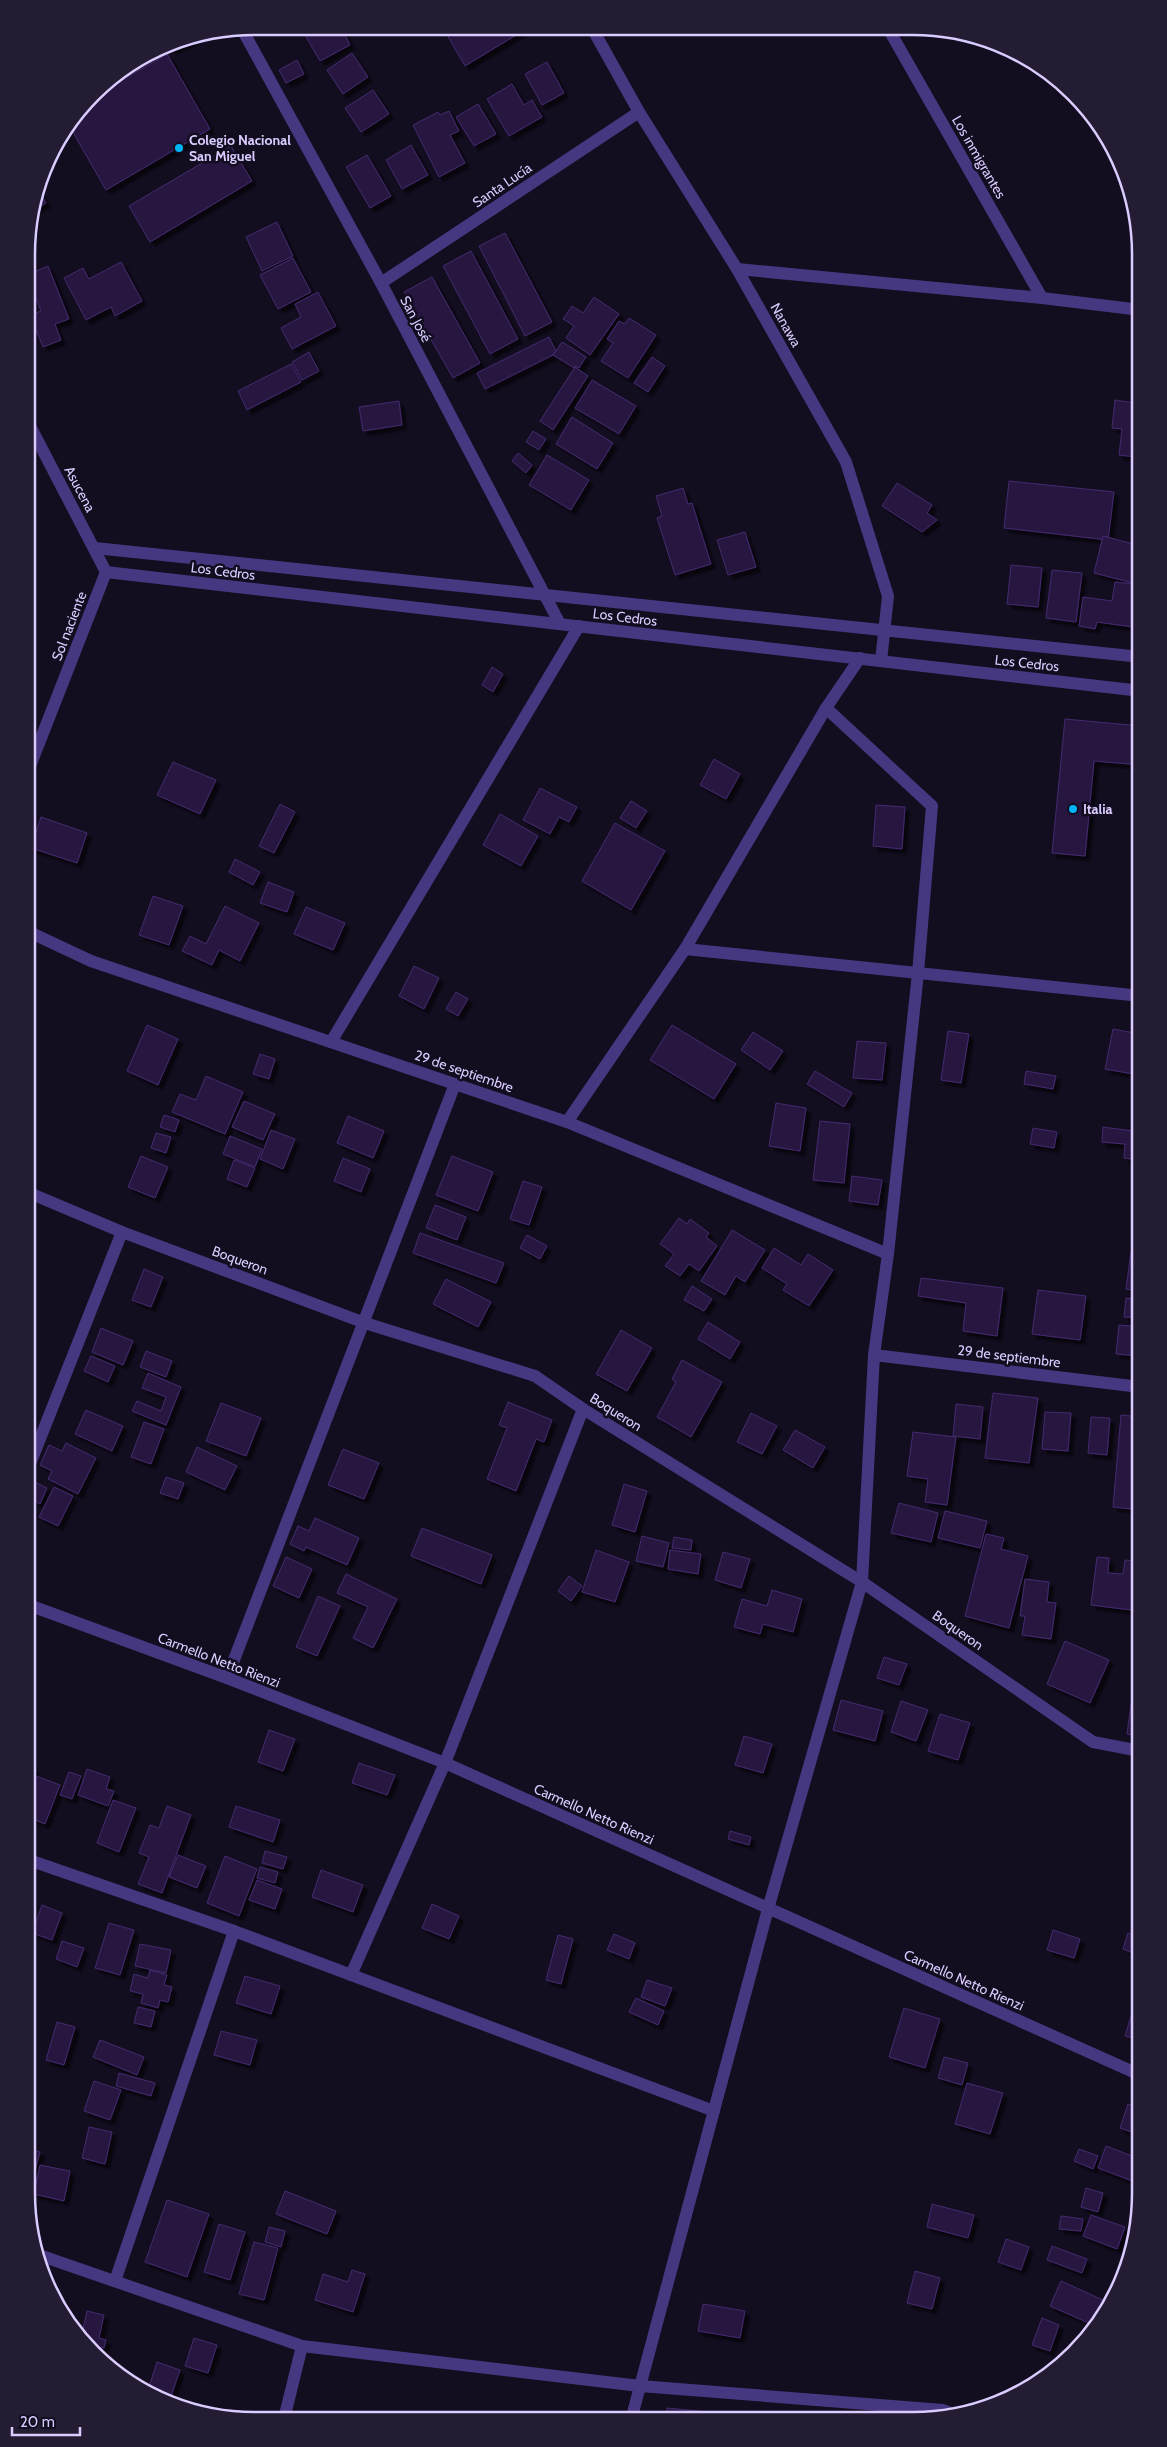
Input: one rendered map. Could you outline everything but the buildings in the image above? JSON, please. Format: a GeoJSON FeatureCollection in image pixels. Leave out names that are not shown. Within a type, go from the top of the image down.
{"type":"FeatureCollection","features":[{"type":"Feature","properties":{"kind":"street","name":"San José"},"geometry":{"type":"LineString","coordinates":[[245,35],[381,283],[560,624]]}},
{"type":"Feature","properties":{"kind":"street","name":"Nanawa"},"geometry":{"type":"LineString","coordinates":[[596,35],[639,112],[737,268],[846,462],[888,596],[882,661]]}},
{"type":"Feature","properties":{"kind":"street","name":"Los inmigrantes"},"geometry":{"type":"LineString","coordinates":[[892,35],[1042,298]]}},
{"type":"Feature","properties":{"kind":"street","name":"Santa Lucía"},"geometry":{"type":"LineString","coordinates":[[381,283],[639,112]]}},
{"type":"Feature","properties":{"kind":"street"},"geometry":{"type":"LineString","coordinates":[[737,268],[1042,298],[1132,309]]}},
{"type":"Feature","properties":{"kind":"street","name":"Asucena"},"geometry":{"type":"LineString","coordinates":[[35,435],[106,572]]}},
{"type":"Feature","properties":{"kind":"street"},"geometry":{"type":"LineString","coordinates":[[95,548],[1132,656]]}},
{"type":"Feature","properties":{"kind":"street","name":"Los Cedros"},"geometry":{"type":"LineString","coordinates":[[106,572],[1132,689]]}},
{"type":"Feature","properties":{"kind":"street","name":"Sol naciente"},"geometry":{"type":"LineString","coordinates":[[35,754],[106,572]]}},
{"type":"Feature","properties":{"kind":"street"},"geometry":{"type":"LineString","coordinates":[[332,1042],[579,626]]}},
{"type":"Feature","properties":{"kind":"street"},"geometry":{"type":"LineString","coordinates":[[566,1122],[685,949],[826,708],[860,658]]}},
{"type":"Feature","properties":{"kind":"street"},"geometry":{"type":"LineString","coordinates":[[633,2412],[768,1909],[862,1582],[874,1355],[888,1254],[918,973],[932,806],[826,708]]}},
{"type":"Feature","properties":{"kind":"street","name":"29 de septiembre"},"geometry":{"type":"LineString","coordinates":[[35,935],[91,961],[566,1122],[888,1254]]}},
{"type":"Feature","properties":{"kind":"street"},"geometry":{"type":"LineString","coordinates":[[685,949],[1132,995]]}},
{"type":"Feature","properties":{"kind":"street"},"geometry":{"type":"LineString","coordinates":[[227,1678],[365,1323],[455,1084]]}},
{"type":"Feature","properties":{"kind":"street","name":"Boqueron"},"geometry":{"type":"LineString","coordinates":[[35,1196],[122,1232],[365,1323],[535,1376],[583,1409],[862,1582],[1092,1742],[1132,1750]]}},
{"type":"Feature","properties":{"kind":"street"},"geometry":{"type":"LineString","coordinates":[[35,1451],[122,1232]]}},
{"type":"Feature","properties":{"kind":"street","name":"29 de septiembre"},"geometry":{"type":"LineString","coordinates":[[874,1355],[1132,1386]]}},
{"type":"Feature","properties":{"kind":"street"},"geometry":{"type":"LineString","coordinates":[[351,1975],[445,1763],[583,1409]]}},
{"type":"Feature","properties":{"kind":"street","name":"Carmello Netto Rienzi"},"geometry":{"type":"LineString","coordinates":[[35,1607],[227,1678],[445,1763],[1132,2071]]}},
{"type":"Feature","properties":{"kind":"street"},"geometry":{"type":"LineString","coordinates":[[35,1861],[234,1931],[714,2111]]}},
{"type":"Feature","properties":{"kind":"street"},"geometry":{"type":"LineString","coordinates":[[115,2281],[234,1931]]}},
{"type":"Feature","properties":{"kind":"street"},"geometry":{"type":"LineString","coordinates":[[45,2257],[302,2346],[640,2386],[942,2410]]}},
{"type":"Feature","properties":{"kind":"street"},"geometry":{"type":"LineString","coordinates":[[286,2412],[302,2346]]}},
{"type":"Feature","properties":{"kind":"place","name":"Colegio Nacional San Miguel"},"geometry":{"type":"Point","coordinates":[179,148]}},
{"type":"Feature","properties":{"kind":"place","name":"Italia"},"geometry":{"type":"Point","coordinates":[1073,809]}}]}
